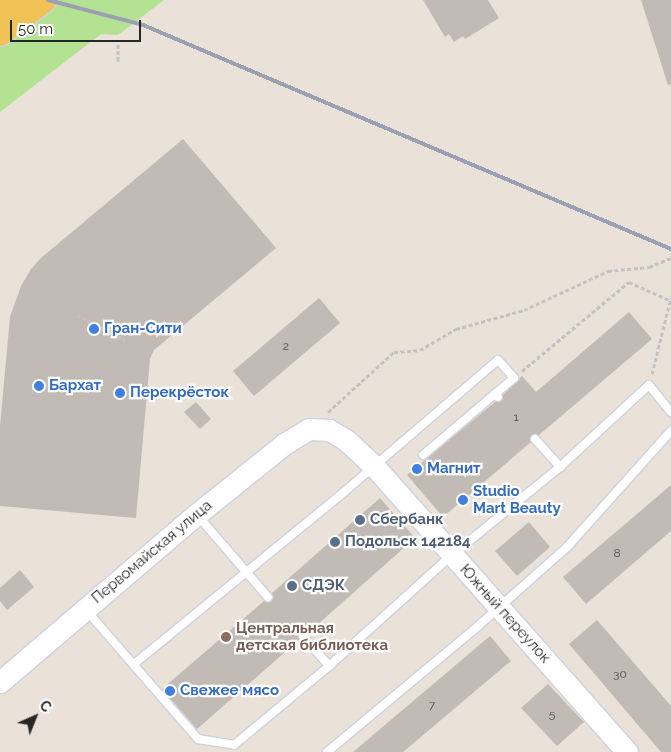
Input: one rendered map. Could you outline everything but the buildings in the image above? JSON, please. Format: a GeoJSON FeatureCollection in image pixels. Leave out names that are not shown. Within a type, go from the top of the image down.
{"type":"FeatureCollection","features":[{"type":"Feature","properties":{"kind":"main road"},"geometry":{"type":"LineString","coordinates":[[0,9],[12,0]]}},
{"type":"Feature","properties":{"kind":"main road"},"geometry":{"type":"LineString","coordinates":[[0,34],[44,0]]}},
{"type":"Feature","properties":{"kind":"street","name":"Южный переулок"},"geometry":{"type":"LineString","coordinates":[[309,429],[329,430],[346,440],[374,466],[627,752]]}},
{"type":"Feature","properties":{"kind":"street","name":"Первомайская улица"},"geometry":{"type":"LineString","coordinates":[[0,682],[197,514],[284,444],[309,429]]}},
{"type":"Feature","properties":{"kind":"lane"},"geometry":{"type":"LineString","coordinates":[[134,664],[246,573],[498,360],[514,378],[497,396],[423,455]]}},
{"type":"Feature","properties":{"kind":"lane"},"geometry":{"type":"LineString","coordinates":[[85,608],[198,739],[234,745],[329,666],[452,555],[560,466],[649,385],[671,412]]}},
{"type":"Feature","properties":{"kind":"lane"},"geometry":{"type":"LineString","coordinates":[[327,752],[499,607],[568,546],[671,431]]}},
{"type":"Feature","properties":{"kind":"lane"},"geometry":{"type":"LineString","coordinates":[[535,439],[560,466]]}},
{"type":"Feature","properties":{"kind":"lane"},"geometry":{"type":"LineString","coordinates":[[197,514],[268,597]]}},
{"type":"Feature","properties":{"kind":"lane"},"geometry":{"type":"LineString","coordinates":[[303,636],[329,666]]}},
{"type":"Feature","properties":{"kind":"path"},"geometry":{"type":"LineString","coordinates":[[118,44],[118,63]]}},
{"type":"Feature","properties":{"kind":"path"},"geometry":{"type":"LineString","coordinates":[[309,429],[394,352],[420,350],[456,329],[524,310],[608,271],[649,267],[671,258]]}},
{"type":"Feature","properties":{"kind":"path"},"geometry":{"type":"LineString","coordinates":[[514,378],[629,282],[671,299],[649,385]]}},
{"type":"Feature","properties":{"kind":"path"},"geometry":{"type":"LineString","coordinates":[[77,315],[125,340]]}},
{"type":"Feature","properties":{"kind":"green space"},"geometry":{"type":"Polygon","coordinates":[[[56,0],[164,0],[118,35],[101,34],[0,112],[0,44],[56,0]]]}},
{"type":"Feature","properties":{"kind":"railway"},"geometry":{"type":"LineString","coordinates":[[48,0],[143,25],[671,249]]}},
{"type":"Feature","properties":{"kind":"place","name":"Гран-Сити"},"geometry":{"type":"Point","coordinates":[94,329]}},
{"type":"Feature","properties":{"kind":"place","name":"Бархат"},"geometry":{"type":"Point","coordinates":[39,386]}},
{"type":"Feature","properties":{"kind":"place","name":"Перекрёсток"},"geometry":{"type":"Point","coordinates":[120,393]}},
{"type":"Feature","properties":{"kind":"place","name":"Магнит"},"geometry":{"type":"Point","coordinates":[417,469]}},
{"type":"Feature","properties":{"kind":"place","name":"Studio Mart Beauty"},"geometry":{"type":"Point","coordinates":[463,500]}},
{"type":"Feature","properties":{"kind":"place","name":"Сбербанк"},"geometry":{"type":"Point","coordinates":[360,520]}},
{"type":"Feature","properties":{"kind":"place","name":"Подольск 142184"},"geometry":{"type":"Point","coordinates":[335,542]}},
{"type":"Feature","properties":{"kind":"place","name":"СДЭК"},"geometry":{"type":"Point","coordinates":[292,586]}},
{"type":"Feature","properties":{"kind":"place","name":"Центральная детская библиотека"},"geometry":{"type":"Point","coordinates":[226,637]}},
{"type":"Feature","properties":{"kind":"place","name":"Свежее мясо"},"geometry":{"type":"Point","coordinates":[170,691]}}]}
